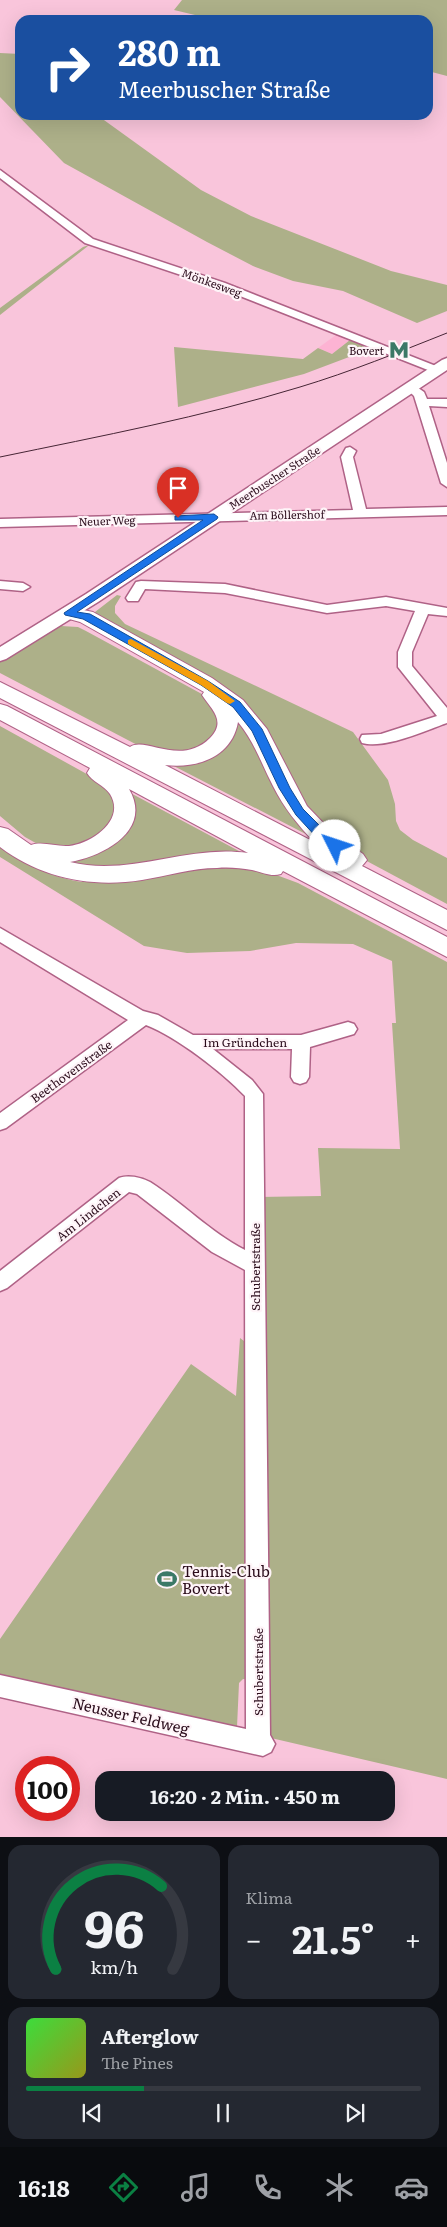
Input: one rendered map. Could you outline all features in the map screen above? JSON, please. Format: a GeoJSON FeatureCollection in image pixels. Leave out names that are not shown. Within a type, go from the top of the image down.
{"type":"FeatureCollection","features":[{"type":"Feature","properties":{"kind":"highway"},"geometry":{"type":"LineString","coordinates":[[69,613],[77,623],[205,688],[223,705],[229,723],[226,733],[218,744],[195,757],[180,759],[162,759],[140,751],[88,726],[70,725]]}},
{"type":"Feature","properties":{"kind":"highway"},"geometry":{"type":"LineString","coordinates":[[69,613],[86,616],[205,683],[236,705],[256,729],[299,812],[323,837],[358,863],[411,892],[445,920]]}},
{"type":"Feature","properties":{"kind":"highway"},"geometry":{"type":"LineString","coordinates":[[3,698],[70,725],[445,920]]}},
{"type":"Feature","properties":{"kind":"highway"},"geometry":{"type":"LineString","coordinates":[[3,698],[46,735],[447,948]]}},
{"type":"Feature","properties":{"kind":"highway"},"geometry":{"type":"LineString","coordinates":[[0,822],[19,840],[36,851],[69,854],[86,851],[103,843],[115,832],[122,821],[125,808],[122,794],[114,784],[54,750],[46,735]]}},
{"type":"Feature","properties":{"kind":"highway"},"geometry":{"type":"LineString","coordinates":[[0,835],[14,846],[43,863],[76,873],[122,874],[216,858],[244,859],[278,870],[360,912],[389,918]]}},
{"type":"Feature","properties":{"kind":"main road","name":"Meerbuscher Straße"},"geometry":{"type":"LineString","coordinates":[[0,654],[69,613],[442,366]]}},
{"type":"Feature","properties":{"kind":"street","name":"Mönkesweg"},"geometry":{"type":"LineString","coordinates":[[0,173],[89,241],[220,285],[442,366]]}},
{"type":"Feature","properties":{"kind":"street"},"geometry":{"type":"LineString","coordinates":[[411,387],[418,392],[422,402],[447,483]]}},
{"type":"Feature","properties":{"kind":"street"},"geometry":{"type":"LineString","coordinates":[[422,402],[447,403]]}},
{"type":"Feature","properties":{"kind":"street"},"geometry":{"type":"LineString","coordinates":[[350,451],[347,457],[360,513]]}},
{"type":"Feature","properties":{"kind":"street","name":"Am Böllershof"},"geometry":{"type":"LineString","coordinates":[[214,517],[447,510]]}},
{"type":"Feature","properties":{"kind":"street","name":"Neuer Weg"},"geometry":{"type":"LineString","coordinates":[[0,523],[214,517]]}},
{"type":"Feature","properties":{"kind":"street"},"geometry":{"type":"LineString","coordinates":[[0,585],[23,587]]}},
{"type":"Feature","properties":{"kind":"street"},"geometry":{"type":"LineString","coordinates":[[133,598],[141,585],[213,587],[264,595],[324,609],[336,609],[379,601],[394,602],[423,610],[447,612]]}},
{"type":"Feature","properties":{"kind":"street"},"geometry":{"type":"LineString","coordinates":[[367,739],[382,738],[447,718],[405,667],[405,652],[423,610]]}},
{"type":"Feature","properties":{"kind":"street","name":"Schubertstraße"},"geometry":{"type":"LineString","coordinates":[[0,934],[142,1019],[150,1019],[189,1042],[243,1081],[254,1094],[260,1744]]}},
{"type":"Feature","properties":{"kind":"street","name":"Beethovenstraße"},"geometry":{"type":"LineString","coordinates":[[0,1122],[142,1019]]}},
{"type":"Feature","properties":{"kind":"street","name":"Im Gründchen"},"geometry":{"type":"LineString","coordinates":[[189,1042],[301,1042],[348,1029]]}},
{"type":"Feature","properties":{"kind":"street","name":"Im Gründchen"},"geometry":{"type":"LineString","coordinates":[[300,1077],[301,1042]]}},
{"type":"Feature","properties":{"kind":"street","name":"Am Lindchen"},"geometry":{"type":"LineString","coordinates":[[0,1282],[126,1184],[142,1187],[219,1246],[255,1265]]}},
{"type":"Feature","properties":{"kind":"street","name":"Neusser Feldweg"},"geometry":{"type":"LineString","coordinates":[[0,1686],[260,1744]]}},
{"type":"Feature","properties":{"kind":"shaded area"},"geometry":{"type":"Polygon","coordinates":[[[336,335],[350,340],[332,354],[318,348],[336,335]]]}},
{"type":"Feature","properties":{"kind":"green space"},"geometry":{"type":"Polygon","coordinates":[[[182,0],[447,0],[447,76],[433,72],[433,15],[195,15],[174,10],[182,0]]]}},
{"type":"Feature","properties":{"kind":"green space"},"geometry":{"type":"Polygon","coordinates":[[[0,53],[15,54],[15,112],[0,97],[0,53]]]}},
{"type":"Feature","properties":{"kind":"green space"},"geometry":{"type":"Polygon","coordinates":[[[22,120],[104,120],[201,190],[251,216],[391,271],[447,285],[447,311],[417,323],[343,291],[293,281],[253,266],[64,163],[22,120]]]}},
{"type":"Feature","properties":{"kind":"green space"},"geometry":{"type":"Polygon","coordinates":[[[89,245],[95,245],[88,246],[0,315],[0,308],[83,247],[89,245]]]}},
{"type":"Feature","properties":{"kind":"green space"},"geometry":{"type":"Polygon","coordinates":[[[338,333],[364,345],[365,351],[304,374],[178,407],[174,347],[303,359],[318,348],[332,354],[350,340],[336,335],[338,333]]]}},
{"type":"Feature","properties":{"kind":"green space"},"geometry":{"type":"Polygon","coordinates":[[[117,595],[121,596],[115,606],[115,613],[125,624],[353,732],[388,780],[395,804],[396,821],[400,830],[413,840],[447,858],[447,904],[363,859],[307,811],[265,731],[95,615],[95,612],[117,595]]]}},
{"type":"Feature","properties":{"kind":"green space"},"geometry":{"type":"Polygon","coordinates":[[[61,626],[78,627],[208,698],[219,713],[218,735],[189,753],[143,748],[0,673],[0,661],[61,626]]]}},
{"type":"Feature","properties":{"kind":"green space"},"geometry":{"type":"Polygon","coordinates":[[[231,710],[327,845],[166,762],[196,760],[231,710]]]}},
{"type":"Feature","properties":{"kind":"green space"},"geometry":{"type":"Polygon","coordinates":[[[0,726],[94,778],[114,797],[115,819],[97,839],[65,849],[41,846],[25,837],[0,816],[0,726]]]}},
{"type":"Feature","properties":{"kind":"green space"},"geometry":{"type":"Polygon","coordinates":[[[123,789],[252,858],[95,872],[50,857],[107,844],[123,789]]]}},
{"type":"Feature","properties":{"kind":"green space"},"geometry":{"type":"Polygon","coordinates":[[[0,843],[38,869],[59,877],[82,882],[81,879],[218,863],[271,873],[298,883],[447,962],[447,1779],[271,1738],[261,1726],[258,1197],[321,1196],[318,1148],[400,1149],[392,1023],[396,1023],[392,961],[353,944],[296,943],[250,951],[187,953],[144,946],[0,857],[0,843]]]}},
{"type":"Feature","properties":{"kind":"green space","name":"Tennis-Club Bovert"},"geometry":{"type":"Polygon","coordinates":[[[240,1338],[252,1347],[252,1680],[243,1679],[239,1683],[237,1727],[230,1731],[0,1679],[0,1639],[191,1364],[236,1396],[240,1338]]]}},
{"type":"Feature","properties":{"kind":"tram line"},"geometry":{"type":"LineString","coordinates":[[0,457],[151,425],[263,398],[374,362],[447,333]]}},
{"type":"Feature","properties":{"kind":"slow traffic"},"geometry":{"type":"LineString","coordinates":[[131,642],[205,683],[230,701]]}},
{"type":"Feature","properties":{"kind":"place","name":"Bovert"},"geometry":{"type":"Point","coordinates":[399,350]}},
{"type":"Feature","properties":{"kind":"place","name":"Tennis-Club Bovert"},"geometry":{"type":"Point","coordinates":[167,1579]}},
{"type":"Feature","properties":{"kind":"route"},"geometry":{"type":"LineString","coordinates":[[178,518],[214,517],[69,613],[86,616],[205,683],[236,705],[248,716],[256,729],[299,812],[323,837],[335,846]]}}]}
